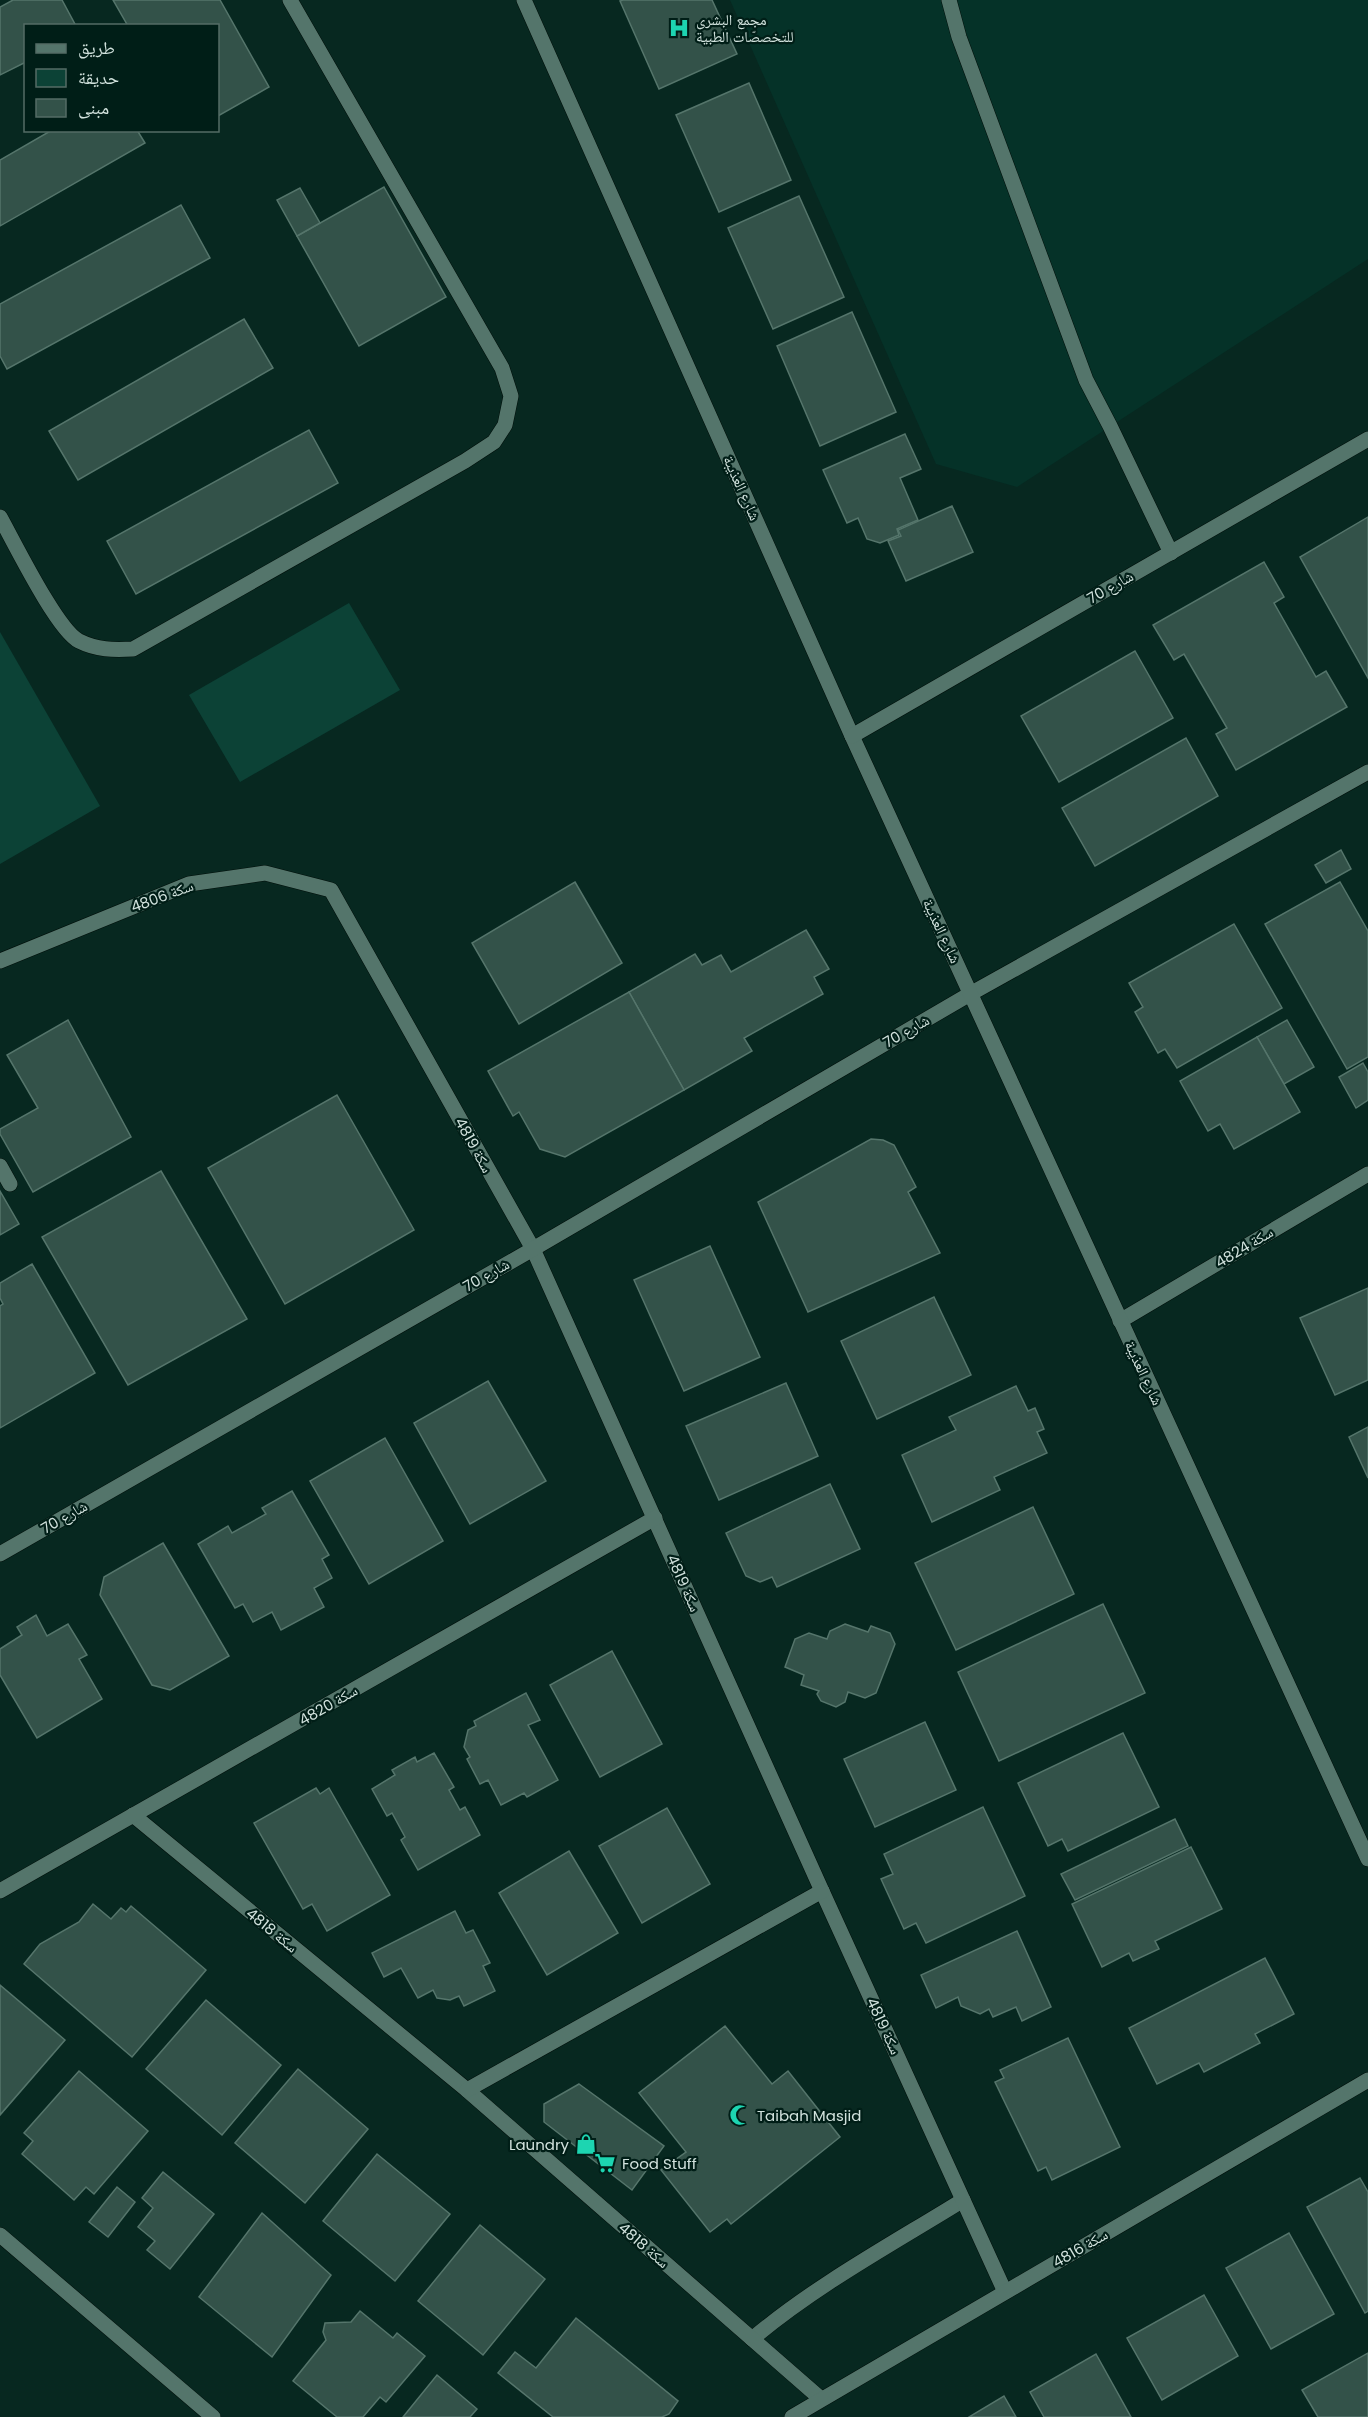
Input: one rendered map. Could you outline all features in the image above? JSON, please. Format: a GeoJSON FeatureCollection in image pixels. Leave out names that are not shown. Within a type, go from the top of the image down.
{"type":"FeatureCollection","features":[{"type":"Feature","properties":{"kind":"street"},"geometry":{"type":"LineString","coordinates":[[0,517],[50,606],[77,640],[105,650],[133,650],[465,461],[494,442],[505,425],[511,396],[502,368],[290,0]]}},
{"type":"Feature","properties":{"kind":"street","name":"شارع العذيبة"},"geometry":{"type":"LineString","coordinates":[[524,0],[852,736],[1368,1859]]}},
{"type":"Feature","properties":{"kind":"street"},"geometry":{"type":"LineString","coordinates":[[949,0],[959,37],[1086,381],[1110,426],[1170,553]]}},
{"type":"Feature","properties":{"kind":"street","name":"شارع 70"},"geometry":{"type":"LineString","coordinates":[[852,736],[1368,439]]}},
{"type":"Feature","properties":{"kind":"street","name":"شارع 70"},"geometry":{"type":"LineString","coordinates":[[0,1554],[532,1249],[970,994],[1368,772]]}},
{"type":"Feature","properties":{"kind":"street","name":"سكة 4806"},"geometry":{"type":"LineString","coordinates":[[0,961],[189,884],[265,873],[331,890]]}},
{"type":"Feature","properties":{"kind":"street","name":"سكة 4819"},"geometry":{"type":"LineString","coordinates":[[331,890],[532,1249],[656,1518],[822,1892],[1005,2292]]}},
{"type":"Feature","properties":{"kind":"street"},"geometry":{"type":"LineString","coordinates":[[0,1166],[10,1184]]}},
{"type":"Feature","properties":{"kind":"street","name":"سكة 4824"},"geometry":{"type":"LineString","coordinates":[[1120,1321],[1368,1174]]}},
{"type":"Feature","properties":{"kind":"street","name":"سكة 4820"},"geometry":{"type":"LineString","coordinates":[[0,1891],[656,1518]]}},
{"type":"Feature","properties":{"kind":"street","name":"سكة 4818"},"geometry":{"type":"LineString","coordinates":[[133,1815],[467,2090],[822,2399]]}},
{"type":"Feature","properties":{"kind":"street"},"geometry":{"type":"LineString","coordinates":[[467,2090],[822,1892]]}},
{"type":"Feature","properties":{"kind":"street","name":"سكة 4816"},"geometry":{"type":"LineString","coordinates":[[792,2417],[1368,2080]]}},
{"type":"Feature","properties":{"kind":"street"},"geometry":{"type":"LineString","coordinates":[[752,2339],[806,2299],[963,2200]]}},
{"type":"Feature","properties":{"kind":"street"},"geometry":{"type":"LineString","coordinates":[[0,2235],[213,2417]]}},
{"type":"Feature","properties":{"kind":"shaded area"},"geometry":{"type":"Polygon","coordinates":[[[730,0],[1368,0],[1368,259],[1017,487],[936,464],[730,0]]]}},
{"type":"Feature","properties":{"kind":"green space"},"geometry":{"type":"Polygon","coordinates":[[[349,603],[400,690],[240,782],[189,695],[349,603]]]}},
{"type":"Feature","properties":{"kind":"green space"},"geometry":{"type":"Polygon","coordinates":[[[0,632],[100,806],[0,864],[0,632]]]}},
{"type":"Feature","properties":{"kind":"building"},"geometry":{"type":"Polygon","coordinates":[[[13,0],[62,0],[75,24],[24,24],[24,63],[0,75],[0,7],[13,0]]]}},
{"type":"Feature","properties":{"kind":"building"},"geometry":{"type":"Polygon","coordinates":[[[113,0],[220,0],[269,87],[219,115],[219,24],[127,24],[113,0]]]}},
{"type":"Feature","properties":{"kind":"building","name":"مجمع البشرى للتخصصّات الطبية"},"geometry":{"type":"Polygon","coordinates":[[[712,0],[737,54],[659,89],[620,1],[712,0]]]}},
{"type":"Feature","properties":{"kind":"building"},"geometry":{"type":"Polygon","coordinates":[[[749,83],[791,180],[719,212],[676,115],[749,83]]]}},
{"type":"Feature","properties":{"kind":"building"},"geometry":{"type":"Polygon","coordinates":[[[49,132],[138,132],[145,143],[0,226],[0,160],[49,132]]]}},
{"type":"Feature","properties":{"kind":"building"},"geometry":{"type":"Polygon","coordinates":[[[384,187],[446,297],[359,346],[297,236],[384,187]]]}},
{"type":"Feature","properties":{"kind":"building"},"geometry":{"type":"Polygon","coordinates":[[[300,188],[320,223],[297,236],[277,200],[300,188]]]}},
{"type":"Feature","properties":{"kind":"building"},"geometry":{"type":"Polygon","coordinates":[[[799,196],[844,297],[773,329],[728,228],[799,196]]]}},
{"type":"Feature","properties":{"kind":"building"},"geometry":{"type":"Polygon","coordinates":[[[181,205],[210,258],[7,369],[0,356],[0,304],[181,205]]]}},
{"type":"Feature","properties":{"kind":"building"},"geometry":{"type":"Polygon","coordinates":[[[852,312],[896,412],[820,446],[777,346],[852,312]]]}},
{"type":"Feature","properties":{"kind":"building"},"geometry":{"type":"Polygon","coordinates":[[[244,319],[273,368],[78,480],[49,431],[244,319]]]}},
{"type":"Feature","properties":{"kind":"building"},"geometry":{"type":"Polygon","coordinates":[[[309,430],[338,483],[136,594],[107,541],[309,430]]]}},
{"type":"Feature","properties":{"kind":"building"},"geometry":{"type":"Polygon","coordinates":[[[905,434],[921,469],[900,478],[918,520],[897,529],[899,535],[880,543],[867,539],[858,518],[847,523],[823,470],[905,434]]]}},
{"type":"Feature","properties":{"kind":"building"},"geometry":{"type":"Polygon","coordinates":[[[952,506],[973,552],[906,581],[888,541],[901,536],[898,530],[952,506]]]}},
{"type":"Feature","properties":{"kind":"building"},"geometry":{"type":"Polygon","coordinates":[[[1368,517],[1368,678],[1300,557],[1368,517]]]}},
{"type":"Feature","properties":{"kind":"building"},"geometry":{"type":"Polygon","coordinates":[[[1264,562],[1284,597],[1274,603],[1316,677],[1326,671],[1347,707],[1236,770],[1216,734],[1227,728],[1184,654],[1174,660],[1153,625],[1264,562]]]}},
{"type":"Feature","properties":{"kind":"building"},"geometry":{"type":"Polygon","coordinates":[[[1135,651],[1173,718],[1059,782],[1021,716],[1135,651]]]}},
{"type":"Feature","properties":{"kind":"building"},"geometry":{"type":"Polygon","coordinates":[[[1186,738],[1218,796],[1095,866],[1062,808],[1186,738]]]}},
{"type":"Feature","properties":{"kind":"building"},"geometry":{"type":"Polygon","coordinates":[[[1341,850],[1351,869],[1326,883],[1315,865],[1341,850]]]}},
{"type":"Feature","properties":{"kind":"building"},"geometry":{"type":"Polygon","coordinates":[[[575,882],[622,963],[519,1024],[472,943],[575,882]]]}},
{"type":"Feature","properties":{"kind":"building"},"geometry":{"type":"Polygon","coordinates":[[[1340,882],[1368,931],[1368,1057],[1347,1069],[1265,924],[1340,882]]]}},
{"type":"Feature","properties":{"kind":"building"},"geometry":{"type":"Polygon","coordinates":[[[1234,924],[1282,1008],[1177,1068],[1165,1049],[1158,1053],[1135,1012],[1143,1007],[1129,983],[1234,924]]]}},
{"type":"Feature","properties":{"kind":"building"},"geometry":{"type":"Polygon","coordinates":[[[806,930],[829,969],[814,977],[823,994],[744,1038],[752,1051],[684,1090],[629,992],[695,954],[702,965],[721,955],[731,972],[806,930]]]}},
{"type":"Feature","properties":{"kind":"building"},"geometry":{"type":"Polygon","coordinates":[[[629,992],[684,1090],[565,1157],[540,1149],[519,1112],[513,1116],[488,1071],[629,992]]]}},
{"type":"Feature","properties":{"kind":"building"},"geometry":{"type":"Polygon","coordinates":[[[68,1020],[131,1137],[33,1192],[0,1134],[0,1129],[38,1108],[7,1055],[68,1020]]]}},
{"type":"Feature","properties":{"kind":"building"},"geometry":{"type":"Polygon","coordinates":[[[1287,1020],[1314,1067],[1284,1084],[1257,1037],[1287,1020]]]}},
{"type":"Feature","properties":{"kind":"building"},"geometry":{"type":"Polygon","coordinates":[[[1257,1037],[1300,1112],[1234,1149],[1220,1124],[1208,1131],[1180,1081],[1257,1037]]]}},
{"type":"Feature","properties":{"kind":"building"},"geometry":{"type":"Polygon","coordinates":[[[1363,1063],[1368,1072],[1368,1100],[1356,1108],[1339,1077],[1363,1063]]]}},
{"type":"Feature","properties":{"kind":"building"},"geometry":{"type":"Polygon","coordinates":[[[337,1095],[414,1230],[285,1304],[208,1168],[337,1095]]]}},
{"type":"Feature","properties":{"kind":"building"},"geometry":{"type":"Polygon","coordinates":[[[871,1139],[883,1140],[894,1145],[916,1187],[908,1192],[940,1253],[808,1312],[758,1202],[871,1139]]]}},
{"type":"Feature","properties":{"kind":"building"},"geometry":{"type":"Polygon","coordinates":[[[161,1171],[247,1319],[128,1385],[42,1237],[161,1171]]]}},
{"type":"Feature","properties":{"kind":"building"},"geometry":{"type":"Polygon","coordinates":[[[0,1191],[19,1224],[0,1235],[0,1191]]]}},
{"type":"Feature","properties":{"kind":"building"},"geometry":{"type":"Polygon","coordinates":[[[710,1246],[760,1357],[684,1391],[634,1280],[710,1246]]]}},
{"type":"Feature","properties":{"kind":"building"},"geometry":{"type":"Polygon","coordinates":[[[32,1264],[95,1373],[0,1428],[0,1306],[3,1304],[0,1298],[0,1283],[32,1264]]]}},
{"type":"Feature","properties":{"kind":"building"},"geometry":{"type":"Polygon","coordinates":[[[1368,1288],[1368,1380],[1335,1395],[1300,1318],[1368,1288]]]}},
{"type":"Feature","properties":{"kind":"building"},"geometry":{"type":"Polygon","coordinates":[[[934,1297],[971,1375],[877,1419],[841,1341],[934,1297]]]}},
{"type":"Feature","properties":{"kind":"building"},"geometry":{"type":"Polygon","coordinates":[[[488,1381],[546,1481],[470,1524],[414,1423],[488,1381]]]}},
{"type":"Feature","properties":{"kind":"building"},"geometry":{"type":"Polygon","coordinates":[[[786,1383],[818,1456],[719,1500],[686,1426],[786,1383]]]}},
{"type":"Feature","properties":{"kind":"building"},"geometry":{"type":"Polygon","coordinates":[[[1016,1386],[1028,1411],[1035,1408],[1044,1429],[1037,1432],[1047,1453],[994,1477],[1000,1490],[932,1522],[902,1455],[956,1430],[949,1417],[1016,1386]]]}},
{"type":"Feature","properties":{"kind":"building"},"geometry":{"type":"Polygon","coordinates":[[[1368,1427],[1368,1478],[1349,1437],[1368,1427]]]}},
{"type":"Feature","properties":{"kind":"building"},"geometry":{"type":"Polygon","coordinates":[[[385,1438],[443,1541],[369,1584],[310,1481],[385,1438]]]}},
{"type":"Feature","properties":{"kind":"building"},"geometry":{"type":"Polygon","coordinates":[[[830,1484],[860,1549],[777,1587],[772,1577],[760,1582],[746,1576],[726,1533],[830,1484]]]}},
{"type":"Feature","properties":{"kind":"building"},"geometry":{"type":"Polygon","coordinates":[[[292,1491],[329,1555],[322,1559],[332,1578],[314,1588],[324,1607],[281,1630],[272,1612],[253,1622],[243,1604],[235,1608],[198,1544],[228,1526],[232,1533],[266,1514],[262,1508],[292,1491]]]}},
{"type":"Feature","properties":{"kind":"building"},"geometry":{"type":"Polygon","coordinates":[[[1033,1507],[1074,1594],[956,1650],[915,1563],[1033,1507]]]}},
{"type":"Feature","properties":{"kind":"building"},"geometry":{"type":"Polygon","coordinates":[[[163,1543],[229,1656],[170,1690],[152,1685],[100,1595],[104,1577],[163,1543]]]}},
{"type":"Feature","properties":{"kind":"building"},"geometry":{"type":"Polygon","coordinates":[[[1103,1604],[1145,1693],[999,1761],[958,1672],[1103,1604]]]}},
{"type":"Feature","properties":{"kind":"building"},"geometry":{"type":"Polygon","coordinates":[[[36,1615],[47,1636],[68,1624],[87,1655],[79,1659],[102,1699],[37,1738],[0,1675],[0,1649],[22,1635],[17,1627],[36,1615]]]}},
{"type":"Feature","properties":{"kind":"building"},"geometry":{"type":"Polygon","coordinates":[[[845,1624],[868,1632],[871,1626],[890,1633],[895,1644],[876,1693],[865,1698],[848,1692],[845,1702],[836,1707],[821,1701],[817,1694],[819,1691],[801,1685],[804,1675],[785,1667],[795,1639],[809,1633],[827,1639],[830,1631],[845,1624]]]}},
{"type":"Feature","properties":{"kind":"building"},"geometry":{"type":"Polygon","coordinates":[[[612,1651],[662,1744],[600,1777],[550,1685],[612,1651]]]}},
{"type":"Feature","properties":{"kind":"building"},"geometry":{"type":"Polygon","coordinates":[[[526,1693],[540,1720],[528,1725],[558,1780],[527,1797],[524,1793],[501,1805],[488,1780],[480,1784],[467,1759],[470,1757],[464,1747],[468,1730],[476,1726],[474,1721],[526,1693]]]}},
{"type":"Feature","properties":{"kind":"building"},"geometry":{"type":"Polygon","coordinates":[[[925,1722],[956,1790],[875,1827],[844,1759],[925,1722]]]}},
{"type":"Feature","properties":{"kind":"building"},"geometry":{"type":"Polygon","coordinates":[[[1123,1733],[1159,1807],[1068,1851],[1062,1839],[1048,1846],[1018,1783],[1123,1733]]]}},
{"type":"Feature","properties":{"kind":"building"},"geometry":{"type":"Polygon","coordinates":[[[434,1753],[454,1787],[449,1790],[460,1810],[465,1807],[480,1835],[418,1870],[401,1840],[405,1837],[392,1813],[387,1816],[372,1789],[395,1775],[392,1770],[415,1757],[417,1762],[434,1753]]]}},
{"type":"Feature","properties":{"kind":"building"},"geometry":{"type":"Polygon","coordinates":[[[316,1788],[320,1794],[329,1788],[390,1895],[327,1931],[312,1904],[303,1909],[254,1823],[316,1788]]]}},
{"type":"Feature","properties":{"kind":"building"},"geometry":{"type":"Polygon","coordinates":[[[983,1807],[1025,1896],[926,1943],[916,1923],[904,1929],[881,1879],[893,1874],[884,1854],[983,1807]]]}},
{"type":"Feature","properties":{"kind":"building"},"geometry":{"type":"Polygon","coordinates":[[[667,1808],[710,1884],[642,1923],[599,1846],[667,1808]]]}},
{"type":"Feature","properties":{"kind":"building"},"geometry":{"type":"Polygon","coordinates":[[[1175,1819],[1188,1846],[1075,1900],[1061,1874],[1175,1819]]]}},
{"type":"Feature","properties":{"kind":"building"},"geometry":{"type":"Polygon","coordinates":[[[1191,1847],[1222,1909],[1155,1941],[1159,1949],[1133,1961],[1129,1953],[1102,1967],[1072,1904],[1191,1847]]]}},
{"type":"Feature","properties":{"kind":"building"},"geometry":{"type":"Polygon","coordinates":[[[569,1851],[618,1933],[547,1975],[499,1893],[569,1851]]]}},
{"type":"Feature","properties":{"kind":"building"},"geometry":{"type":"Polygon","coordinates":[[[93,1904],[111,1919],[121,1908],[126,1912],[131,1906],[206,1970],[132,2057],[24,1964],[40,1944],[79,1922],[93,1904]]]}},
{"type":"Feature","properties":{"kind":"building"},"geometry":{"type":"Polygon","coordinates":[[[455,1911],[466,1933],[473,1930],[490,1963],[483,1966],[495,1991],[464,2006],[459,1996],[450,2000],[437,1998],[433,1990],[418,1998],[401,1968],[384,1977],[372,1953],[455,1911]]]}},
{"type":"Feature","properties":{"kind":"building"},"geometry":{"type":"Polygon","coordinates":[[[1017,1931],[1051,2007],[1022,2021],[1016,2007],[993,2017],[989,2009],[980,2014],[961,2006],[958,1997],[936,2008],[921,1975],[1017,1931]]]}},
{"type":"Feature","properties":{"kind":"building"},"geometry":{"type":"Polygon","coordinates":[[[1265,1958],[1294,2014],[1255,2034],[1260,2043],[1204,2072],[1199,2063],[1157,2084],[1129,2028],[1265,1958]]]}},
{"type":"Feature","properties":{"kind":"building"},"geometry":{"type":"Polygon","coordinates":[[[0,1985],[65,2040],[0,2115],[0,1985]]]}},
{"type":"Feature","properties":{"kind":"building"},"geometry":{"type":"Polygon","coordinates":[[[206,2000],[281,2065],[222,2135],[146,2069],[206,2000]]]}},
{"type":"Feature","properties":{"kind":"building","name":"Taibah Masjid"},"geometry":{"type":"Polygon","coordinates":[[[725,2026],[772,2084],[788,2071],[840,2137],[731,2224],[727,2219],[710,2232],[661,2170],[686,2152],[639,2093],[725,2026]]]}},
{"type":"Feature","properties":{"kind":"building"},"geometry":{"type":"Polygon","coordinates":[[[1068,2038],[1120,2147],[1052,2180],[1046,2167],[1038,2171],[995,2082],[1004,2078],[1000,2070],[1068,2038]]]}},
{"type":"Feature","properties":{"kind":"building"},"geometry":{"type":"Polygon","coordinates":[[[298,2069],[368,2129],[305,2203],[235,2143],[298,2069]]]}},
{"type":"Feature","properties":{"kind":"building"},"geometry":{"type":"Polygon","coordinates":[[[79,2071],[148,2131],[94,2194],[86,2187],[74,2200],[22,2154],[33,2141],[24,2133],[79,2071]]]}},
{"type":"Feature","properties":{"kind":"building"},"geometry":{"type":"Polygon","coordinates":[[[579,2084],[664,2146],[632,2190],[544,2122],[544,2104],[579,2084]]]}},
{"type":"Feature","properties":{"kind":"building"},"geometry":{"type":"Polygon","coordinates":[[[377,2154],[450,2214],[395,2281],[323,2221],[377,2154]]]}},
{"type":"Feature","properties":{"kind":"building"},"geometry":{"type":"Polygon","coordinates":[[[163,2172],[214,2214],[170,2269],[147,2250],[155,2241],[138,2227],[153,2208],[142,2198],[163,2172]]]}},
{"type":"Feature","properties":{"kind":"building"},"geometry":{"type":"Polygon","coordinates":[[[1360,2178],[1368,2192],[1368,2311],[1365,2313],[1307,2207],[1360,2178]]]}},
{"type":"Feature","properties":{"kind":"building"},"geometry":{"type":"Polygon","coordinates":[[[117,2187],[135,2202],[108,2237],[89,2222],[117,2187]]]}},
{"type":"Feature","properties":{"kind":"building"},"geometry":{"type":"Polygon","coordinates":[[[262,2213],[331,2275],[272,2357],[199,2297],[262,2213]]]}},
{"type":"Feature","properties":{"kind":"building"},"geometry":{"type":"Polygon","coordinates":[[[480,2225],[545,2279],[483,2355],[418,2301],[480,2225]]]}},
{"type":"Feature","properties":{"kind":"building"},"geometry":{"type":"Polygon","coordinates":[[[1289,2233],[1334,2314],[1271,2349],[1226,2268],[1289,2233]]]}},
{"type":"Feature","properties":{"kind":"building"},"geometry":{"type":"Polygon","coordinates":[[[1204,2295],[1238,2356],[1162,2400],[1127,2338],[1204,2295]]]}},
{"type":"Feature","properties":{"kind":"building"},"geometry":{"type":"Polygon","coordinates":[[[360,2311],[393,2338],[397,2333],[425,2356],[386,2402],[380,2397],[363,2417],[337,2417],[293,2381],[326,2340],[323,2332],[325,2323],[351,2322],[360,2311]]]}},
{"type":"Feature","properties":{"kind":"building"},"geometry":{"type":"Polygon","coordinates":[[[576,2318],[678,2401],[669,2414],[662,2417],[553,2417],[498,2373],[515,2352],[536,2368],[576,2318]]]}},
{"type":"Feature","properties":{"kind":"building"},"geometry":{"type":"Polygon","coordinates":[[[1368,2353],[1368,2417],[1318,2417],[1302,2390],[1368,2353]]]}},
{"type":"Feature","properties":{"kind":"building"},"geometry":{"type":"Polygon","coordinates":[[[1096,2354],[1131,2417],[1044,2417],[1030,2392],[1096,2354]]]}},
{"type":"Feature","properties":{"kind":"building"},"geometry":{"type":"Polygon","coordinates":[[[437,2375],[477,2409],[470,2417],[403,2417],[437,2375]]]}},
{"type":"Feature","properties":{"kind":"building"},"geometry":{"type":"Polygon","coordinates":[[[1004,2396],[1016,2417],[969,2417],[1004,2396]]]}},
{"type":"Feature","properties":{"kind":"place","name":"مجمع البشرى للتخصصّات الطبية"},"geometry":{"type":"Point","coordinates":[679,28]}},
{"type":"Feature","properties":{"kind":"place","name":"Taibah Masjid"},"geometry":{"type":"Point","coordinates":[740,2115]}},
{"type":"Feature","properties":{"kind":"place","name":"Laundry"},"geometry":{"type":"Point","coordinates":[586,2144]}},
{"type":"Feature","properties":{"kind":"place","name":"Food Stuff"},"geometry":{"type":"Point","coordinates":[605,2163]}}]}
